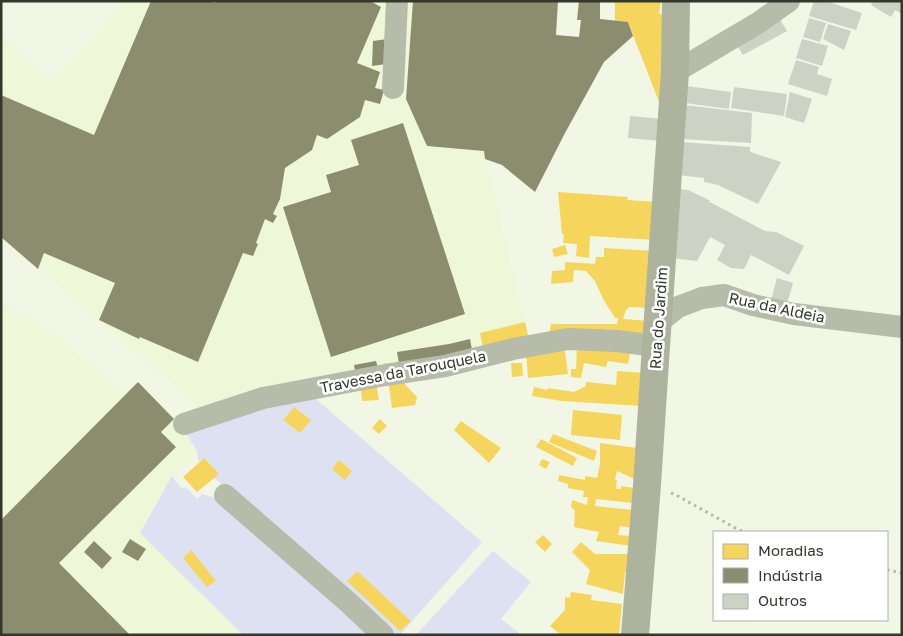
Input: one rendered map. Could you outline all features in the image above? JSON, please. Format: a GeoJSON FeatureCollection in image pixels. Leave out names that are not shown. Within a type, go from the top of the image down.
{"type":"FeatureCollection","features":[{"type":"Feature","properties":{"kind":"main road","name":"Rua do Jardim"},"geometry":{"type":"LineString","coordinates":[[634,635],[647,485],[676,72],[676,1]]}},
{"type":"Feature","properties":{"kind":"street"},"geometry":{"type":"LineString","coordinates":[[393,88],[397,1]]}},
{"type":"Feature","properties":{"kind":"street"},"geometry":{"type":"LineString","coordinates":[[676,72],[758,23],[789,1]]}},
{"type":"Feature","properties":{"kind":"street","name":"Rua da Aldeia"},"geometry":{"type":"LineString","coordinates":[[657,334],[678,307],[702,298],[724,295],[753,305],[794,314],[902,327]]}},
{"type":"Feature","properties":{"kind":"street","name":"Travessa da Tarouquela"},"geometry":{"type":"LineString","coordinates":[[184,424],[263,398],[385,375],[445,366],[513,348],[568,339],[617,341],[657,334]]}},
{"type":"Feature","properties":{"kind":"street"},"geometry":{"type":"LineString","coordinates":[[226,495],[384,635]]}},
{"type":"Feature","properties":{"kind":"path"},"geometry":{"type":"LineString","coordinates":[[647,485],[676,495],[742,531]]}},
{"type":"Feature","properties":{"kind":"path"},"geometry":{"type":"LineString","coordinates":[[888,570],[902,573]]}},
{"type":"Feature","properties":{"kind":"shaded area"},"geometry":{"type":"Polygon","coordinates":[[[125,1],[496,1],[484,153],[529,340],[200,412],[195,403],[1,237],[1,35],[47,81],[69,65],[99,35],[125,1]]]}},
{"type":"Feature","properties":{"kind":"shaded area"},"geometry":{"type":"Polygon","coordinates":[[[1,303],[46,328],[125,393],[138,382],[184,430],[197,451],[173,474],[140,533],[243,635],[1,635],[1,303]]]}},
{"type":"Feature","properties":{"kind":"shaded area"},"geometry":{"type":"Polygon","coordinates":[[[309,393],[482,542],[400,635],[392,635],[214,478],[219,474],[204,458],[198,462],[197,451],[184,430],[309,393]]]}},
{"type":"Feature","properties":{"kind":"shaded area"},"geometry":{"type":"Polygon","coordinates":[[[172,476],[182,489],[186,487],[197,499],[202,494],[225,501],[376,635],[243,635],[140,533],[172,476]]]}},
{"type":"Feature","properties":{"kind":"shaded area"},"geometry":{"type":"Polygon","coordinates":[[[493,551],[531,582],[501,619],[519,633],[517,635],[416,635],[493,551]]]}},
{"type":"Feature","properties":{"kind":"building: Moradias"},"geometry":{"type":"Polygon","coordinates":[[[615,1],[661,1],[659,14],[667,13],[661,107],[628,22],[615,21],[615,1]]]}},
{"type":"Feature","properties":{"kind":"building: Moradias"},"geometry":{"type":"Polygon","coordinates":[[[558,192],[628,197],[627,200],[658,202],[656,240],[590,236],[589,258],[576,256],[577,244],[563,243],[564,234],[562,234],[558,192]]]}},
{"type":"Feature","properties":{"kind":"building: Moradias"},"geometry":{"type":"Polygon","coordinates":[[[565,245],[568,254],[554,257],[552,249],[565,245]]]}},
{"type":"Feature","properties":{"kind":"building: Moradias"},"geometry":{"type":"Polygon","coordinates":[[[604,248],[655,251],[651,308],[629,307],[623,319],[650,321],[648,340],[548,339],[551,324],[617,324],[618,318],[615,318],[603,299],[595,281],[586,271],[574,270],[573,282],[551,284],[552,271],[565,270],[565,262],[595,264],[596,257],[604,257],[604,248]]]}},
{"type":"Feature","properties":{"kind":"building: Moradias"},"geometry":{"type":"Polygon","coordinates":[[[525,322],[529,340],[484,352],[480,333],[525,322]]]}},
{"type":"Feature","properties":{"kind":"building: Moradias"},"geometry":{"type":"Polygon","coordinates":[[[577,343],[631,348],[628,364],[608,361],[606,367],[584,363],[581,378],[571,377],[571,369],[576,369],[577,343]]]}},
{"type":"Feature","properties":{"kind":"building: Moradias"},"geometry":{"type":"Polygon","coordinates":[[[564,345],[568,374],[528,378],[526,351],[564,345]]]}},
{"type":"Feature","properties":{"kind":"building: Moradias"},"geometry":{"type":"Polygon","coordinates":[[[511,363],[522,363],[523,376],[512,377],[511,363]]]}},
{"type":"Feature","properties":{"kind":"building: Moradias"},"geometry":{"type":"Polygon","coordinates":[[[617,371],[644,373],[642,406],[562,401],[532,396],[534,387],[574,392],[586,386],[586,382],[616,385],[617,371]]]}},
{"type":"Feature","properties":{"kind":"building: Moradias"},"geometry":{"type":"Polygon","coordinates":[[[399,378],[417,397],[415,405],[392,408],[388,380],[399,378]]]}},
{"type":"Feature","properties":{"kind":"building: Moradias"},"geometry":{"type":"Polygon","coordinates":[[[376,382],[379,400],[362,401],[361,390],[376,382]]]}},
{"type":"Feature","properties":{"kind":"building: Moradias"},"geometry":{"type":"Polygon","coordinates":[[[294,407],[311,420],[300,433],[283,420],[294,407]]]}},
{"type":"Feature","properties":{"kind":"building: Moradias"},"geometry":{"type":"Polygon","coordinates":[[[573,410],[622,415],[620,440],[571,435],[573,410]]]}},
{"type":"Feature","properties":{"kind":"building: Moradias"},"geometry":{"type":"Polygon","coordinates":[[[380,419],[387,426],[379,434],[372,428],[380,419]]]}},
{"type":"Feature","properties":{"kind":"building: Moradias"},"geometry":{"type":"Polygon","coordinates":[[[461,421],[501,448],[489,463],[454,430],[461,421]]]}},
{"type":"Feature","properties":{"kind":"building: Moradias"},"geometry":{"type":"Polygon","coordinates":[[[553,434],[597,451],[594,461],[549,442],[553,434]]]}},
{"type":"Feature","properties":{"kind":"building: Moradias"},"geometry":{"type":"Polygon","coordinates":[[[541,439],[577,458],[573,466],[536,447],[541,439]]]}},
{"type":"Feature","properties":{"kind":"building: Moradias"},"geometry":{"type":"Polygon","coordinates":[[[600,443],[637,448],[634,479],[617,471],[615,480],[617,480],[616,489],[621,489],[621,486],[634,488],[634,503],[596,499],[595,506],[633,510],[633,528],[620,526],[618,535],[632,536],[631,546],[596,541],[599,532],[574,527],[575,511],[571,507],[572,500],[587,505],[588,497],[583,497],[584,491],[568,488],[568,484],[558,481],[559,475],[585,480],[585,476],[597,478],[600,464],[600,443]]]}},
{"type":"Feature","properties":{"kind":"building: Moradias"},"geometry":{"type":"Polygon","coordinates":[[[204,458],[219,474],[197,492],[183,477],[204,458]]]}},
{"type":"Feature","properties":{"kind":"building: Moradias"},"geometry":{"type":"Polygon","coordinates":[[[542,459],[550,462],[546,469],[539,465],[542,459]]]}},
{"type":"Feature","properties":{"kind":"building: Moradias"},"geometry":{"type":"Polygon","coordinates":[[[339,460],[352,471],[345,480],[332,469],[339,460]]]}},
{"type":"Feature","properties":{"kind":"building: Moradias"},"geometry":{"type":"Polygon","coordinates":[[[543,535],[552,544],[545,552],[535,542],[543,535]]]}},
{"type":"Feature","properties":{"kind":"building: Moradias"},"geometry":{"type":"Polygon","coordinates":[[[581,542],[595,554],[630,554],[629,572],[625,572],[623,594],[586,584],[590,570],[572,552],[581,542]]]}},
{"type":"Feature","properties":{"kind":"building: Moradias"},"geometry":{"type":"Polygon","coordinates":[[[191,550],[216,581],[207,587],[183,558],[191,550]]]}},
{"type":"Feature","properties":{"kind":"building: Moradias"},"geometry":{"type":"Polygon","coordinates":[[[357,571],[411,621],[400,631],[347,581],[357,571]]]}},
{"type":"Feature","properties":{"kind":"building: Moradias"},"geometry":{"type":"Polygon","coordinates":[[[571,592],[592,595],[591,600],[622,604],[619,635],[561,635],[550,626],[565,610],[565,597],[570,598],[571,592]]]}},
{"type":"Feature","properties":{"kind":"building: Indústria"},"geometry":{"type":"Polygon","coordinates":[[[151,1],[210,1],[215,3],[216,1],[370,1],[381,7],[357,63],[380,72],[375,88],[384,90],[380,104],[365,100],[360,117],[327,139],[317,135],[312,150],[285,168],[280,199],[273,214],[277,216],[273,223],[265,219],[253,256],[243,253],[198,362],[140,337],[139,339],[99,320],[115,283],[44,253],[38,269],[1,237],[1,95],[94,135],[151,1]]]}},
{"type":"Feature","properties":{"kind":"building: Indústria"},"geometry":{"type":"Polygon","coordinates":[[[413,1],[558,1],[556,35],[579,37],[581,20],[577,20],[579,1],[600,1],[600,19],[628,22],[633,36],[604,62],[535,192],[502,165],[485,159],[484,151],[427,146],[406,99],[413,1]]]}},
{"type":"Feature","properties":{"kind":"building: Indústria"},"geometry":{"type":"Polygon","coordinates":[[[387,39],[387,64],[372,66],[373,41],[387,39]]]}},
{"type":"Feature","properties":{"kind":"building: Indústria"},"geometry":{"type":"Polygon","coordinates":[[[403,123],[465,314],[331,357],[283,207],[331,192],[326,175],[359,165],[351,140],[403,123]]]}},
{"type":"Feature","properties":{"kind":"building: Indústria"},"geometry":{"type":"Polygon","coordinates":[[[470,339],[473,355],[400,369],[397,352],[470,339]]]}},
{"type":"Feature","properties":{"kind":"building: Indústria"},"geometry":{"type":"Polygon","coordinates":[[[376,361],[379,372],[356,376],[354,365],[376,361]]]}},
{"type":"Feature","properties":{"kind":"building: Indústria"},"geometry":{"type":"Polygon","coordinates":[[[138,382],[174,419],[161,432],[176,447],[59,563],[130,635],[1,635],[1,520],[138,382]]]}},
{"type":"Feature","properties":{"kind":"building: Indústria"},"geometry":{"type":"Polygon","coordinates":[[[130,539],[146,549],[138,561],[122,552],[130,539]]]}},
{"type":"Feature","properties":{"kind":"building: Indústria"},"geometry":{"type":"Polygon","coordinates":[[[94,541],[112,558],[102,569],[84,552],[94,541]]]}},
{"type":"Feature","properties":{"kind":"building: Outros"},"geometry":{"type":"Polygon","coordinates":[[[814,1],[826,1],[862,13],[856,30],[809,16],[814,1]]]}},
{"type":"Feature","properties":{"kind":"building: Outros"},"geometry":{"type":"Polygon","coordinates":[[[873,1],[902,1],[902,14],[895,10],[891,17],[871,5],[873,1]]]}},
{"type":"Feature","properties":{"kind":"building: Outros"},"geometry":{"type":"Polygon","coordinates":[[[778,16],[787,31],[743,55],[734,40],[778,16]]]}},
{"type":"Feature","properties":{"kind":"building: Outros"},"geometry":{"type":"Polygon","coordinates":[[[809,18],[826,23],[820,42],[803,37],[809,18]]]}},
{"type":"Feature","properties":{"kind":"building: Outros"},"geometry":{"type":"Polygon","coordinates":[[[828,24],[851,31],[844,50],[823,39],[828,24]]]}},
{"type":"Feature","properties":{"kind":"building: Outros"},"geometry":{"type":"Polygon","coordinates":[[[802,39],[828,46],[822,66],[796,58],[802,39]]]}},
{"type":"Feature","properties":{"kind":"building: Outros"},"geometry":{"type":"Polygon","coordinates":[[[796,60],[819,67],[817,74],[832,79],[827,96],[788,84],[796,60]]]}},
{"type":"Feature","properties":{"kind":"building: Outros"},"geometry":{"type":"Polygon","coordinates":[[[687,86],[731,92],[729,109],[685,103],[687,86]]]}},
{"type":"Feature","properties":{"kind":"building: Outros"},"geometry":{"type":"Polygon","coordinates":[[[734,87],[787,94],[784,116],[731,108],[734,87]]]}},
{"type":"Feature","properties":{"kind":"building: Outros"},"geometry":{"type":"Polygon","coordinates":[[[790,92],[812,99],[804,123],[785,117],[790,92]]]}},
{"type":"Feature","properties":{"kind":"building: Outros"},"geometry":{"type":"Polygon","coordinates":[[[684,105],[752,113],[751,143],[681,139],[684,105]]]}},
{"type":"Feature","properties":{"kind":"building: Outros"},"geometry":{"type":"Polygon","coordinates":[[[630,116],[663,119],[661,141],[628,138],[630,116]]]}},
{"type":"Feature","properties":{"kind":"building: Outros"},"geometry":{"type":"Polygon","coordinates":[[[681,142],[750,147],[750,152],[781,162],[758,204],[718,185],[704,182],[704,178],[678,175],[681,142]]]}},
{"type":"Feature","properties":{"kind":"building: Outros"},"geometry":{"type":"Polygon","coordinates":[[[679,189],[688,190],[765,231],[776,232],[804,246],[789,275],[751,255],[744,269],[731,268],[717,260],[725,245],[710,237],[697,261],[671,258],[679,189]]]}},
{"type":"Feature","properties":{"kind":"building: Outros"},"geometry":{"type":"Polygon","coordinates":[[[777,278],[793,283],[787,304],[771,300],[777,278]]]}}]}
